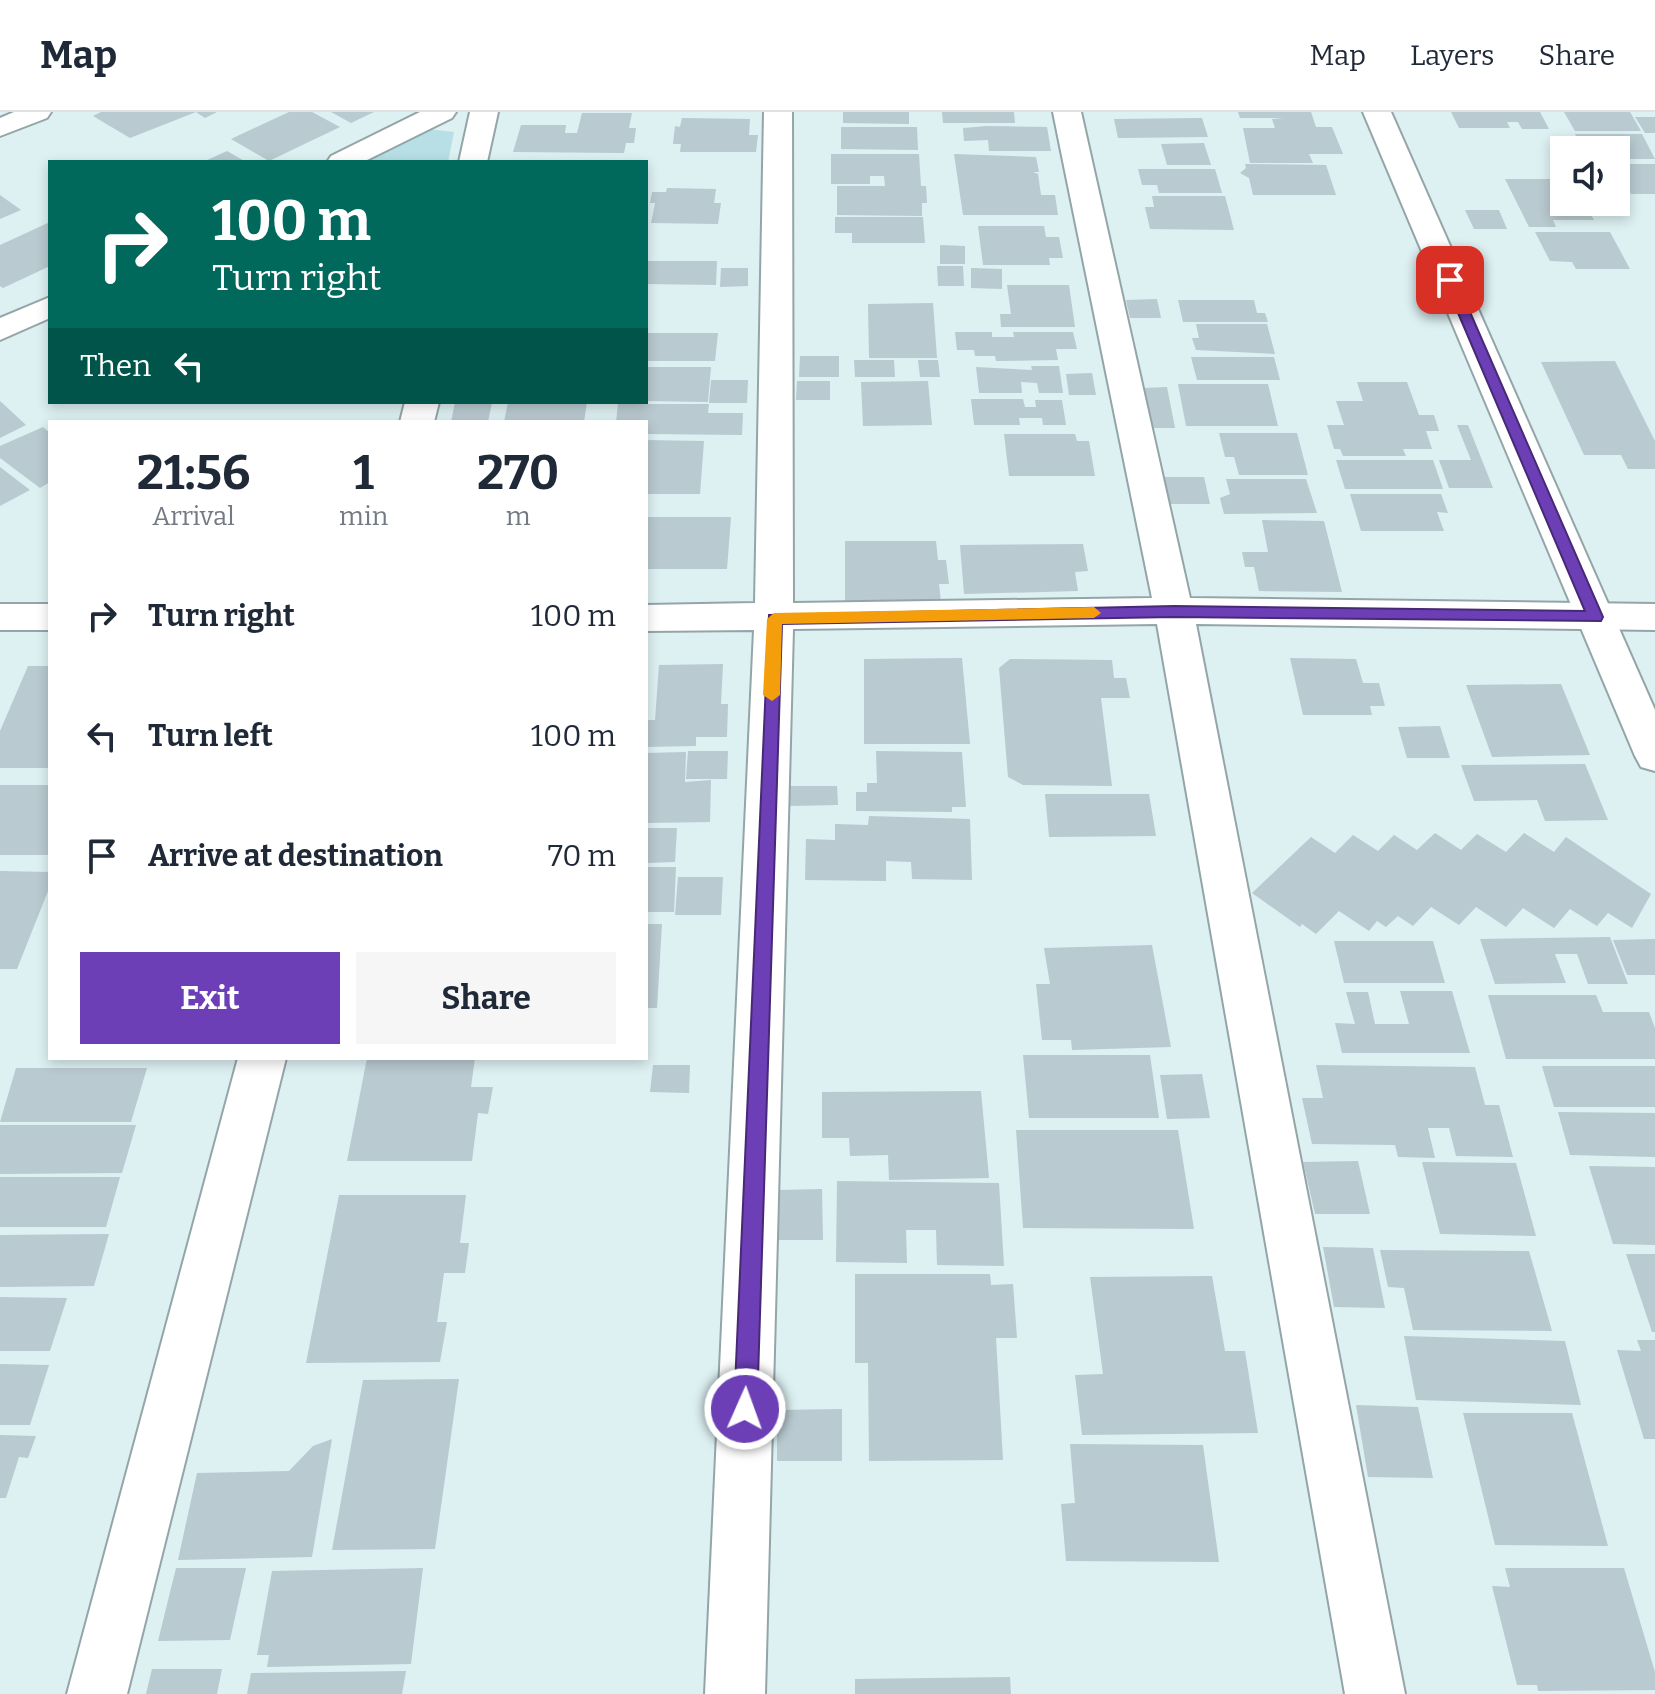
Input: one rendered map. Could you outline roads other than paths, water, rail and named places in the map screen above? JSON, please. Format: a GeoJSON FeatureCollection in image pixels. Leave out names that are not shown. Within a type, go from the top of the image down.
{"type":"FeatureCollection","features":[{"type":"Feature","properties":{"kind":"street"},"geometry":{"type":"LineString","coordinates":[[0,128],[37,112]]}},
{"type":"Feature","properties":{"kind":"street"},"geometry":{"type":"LineString","coordinates":[[345,160],[442,112]]}},
{"type":"Feature","properties":{"kind":"street"},"geometry":{"type":"LineString","coordinates":[[473,160],[484,112]]}},
{"type":"Feature","properties":{"kind":"street"},"geometry":{"type":"LineString","coordinates":[[735,1694],[774,619],[778,112]]}},
{"type":"Feature","properties":{"kind":"street"},"geometry":{"type":"LineString","coordinates":[[1067,112],[1174,611],[1375,1694]]}},
{"type":"Feature","properties":{"kind":"street"},"geometry":{"type":"LineString","coordinates":[[1377,112],[1655,756]]}},
{"type":"Feature","properties":{"kind":"street"},"geometry":{"type":"LineString","coordinates":[[0,330],[48,307]]}},
{"type":"Feature","properties":{"kind":"street"},"geometry":{"type":"LineString","coordinates":[[648,618],[774,619],[1174,611],[1655,617]]}},
{"type":"Feature","properties":{"kind":"street"},"geometry":{"type":"LineString","coordinates":[[0,617],[48,617]]}},
{"type":"Feature","properties":{"kind":"street"},"geometry":{"type":"LineString","coordinates":[[97,1694],[261,1060]]}}]}
